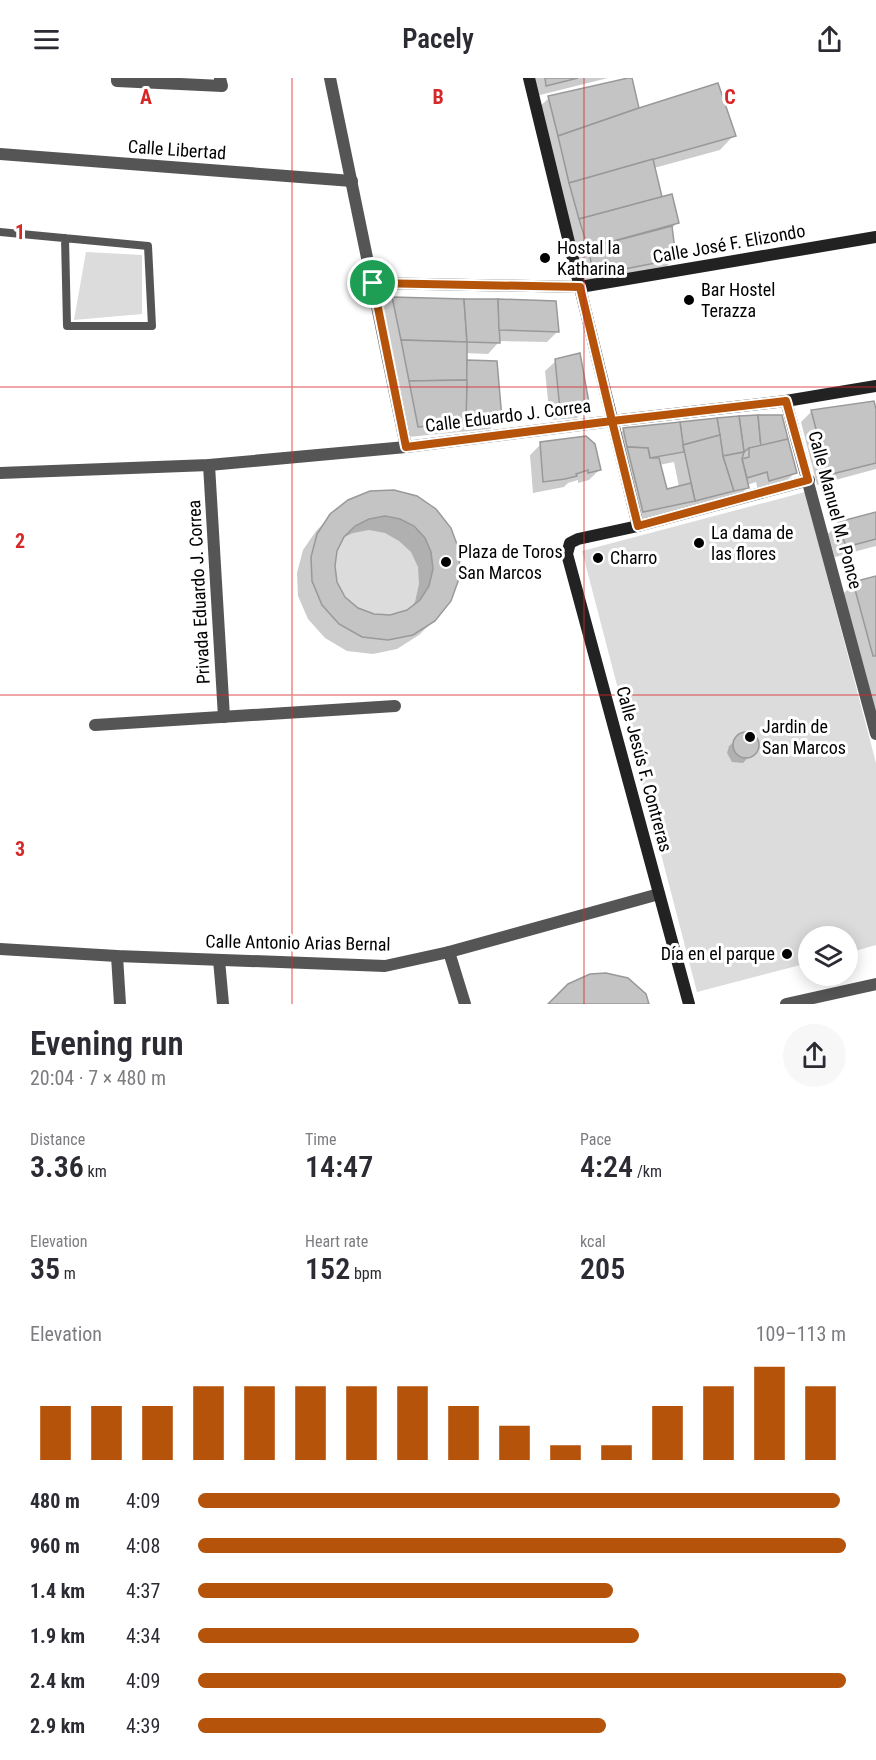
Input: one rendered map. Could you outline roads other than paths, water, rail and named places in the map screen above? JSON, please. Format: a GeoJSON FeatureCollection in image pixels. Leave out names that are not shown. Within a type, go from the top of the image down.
{"type":"FeatureCollection","features":[{"type":"Feature","properties":{"kind":"street"},"geometry":{"type":"LineString","coordinates":[[117,78],[117,81],[222,86],[220,78]]}},
{"type":"Feature","properties":{"kind":"street"},"geometry":{"type":"LineString","coordinates":[[330,78],[406,447]]}},
{"type":"Feature","properties":{"kind":"street"},"geometry":{"type":"LineString","coordinates":[[529,78],[638,526],[808,480]]}},
{"type":"Feature","properties":{"kind":"street","name":"Calle Libertad"},"geometry":{"type":"LineString","coordinates":[[0,154],[352,181]]}},
{"type":"Feature","properties":{"kind":"street","name":"Calle José F. Elizondo"},"geometry":{"type":"LineString","coordinates":[[373,283],[580,287],[876,237]]}},
{"type":"Feature","properties":{"kind":"street","name":"Calle Eduardo J. Correa"},"geometry":{"type":"LineString","coordinates":[[0,473],[209,465],[406,447],[786,401],[876,386]]}},
{"type":"Feature","properties":{"kind":"street","name":"Calle Manuel M. Ponce"},"geometry":{"type":"LineString","coordinates":[[786,401],[876,734]]}},
{"type":"Feature","properties":{"kind":"street","name":"Privada Eduardo J. Correa"},"geometry":{"type":"LineString","coordinates":[[209,465],[224,717]]}},
{"type":"Feature","properties":{"kind":"street","name":"Calle Jesús F. Contreras"},"geometry":{"type":"LineString","coordinates":[[638,526],[578,539],[570,543],[567,554],[689,1004]]}},
{"type":"Feature","properties":{"kind":"street"},"geometry":{"type":"LineString","coordinates":[[95,725],[395,706]]}},
{"type":"Feature","properties":{"kind":"street","name":"Calle Antonio Arias Bernal"},"geometry":{"type":"LineString","coordinates":[[0,950],[385,966],[449,952],[659,894]]}},
{"type":"Feature","properties":{"kind":"street"},"geometry":{"type":"LineString","coordinates":[[449,952],[465,1004]]}},
{"type":"Feature","properties":{"kind":"street"},"geometry":{"type":"LineString","coordinates":[[117,956],[120,1004]]}},
{"type":"Feature","properties":{"kind":"street"},"geometry":{"type":"LineString","coordinates":[[219,960],[223,1004]]}},
{"type":"Feature","properties":{"kind":"street"},"geometry":{"type":"LineString","coordinates":[[786,1004],[876,984]]}},
{"type":"Feature","properties":{"kind":"lane"},"geometry":{"type":"LineString","coordinates":[[0,232],[65,238],[148,246],[152,327],[67,326],[65,238]]}},
{"type":"Feature","properties":{"kind":"place","name":"Hostal la Katharina"},"geometry":{"type":"Point","coordinates":[545,258]}},
{"type":"Feature","properties":{"kind":"place","name":"Bar Hostel Terazza"},"geometry":{"type":"Point","coordinates":[689,300]}},
{"type":"Feature","properties":{"kind":"place","name":"La dama de las flores"},"geometry":{"type":"Point","coordinates":[699,543]}},
{"type":"Feature","properties":{"kind":"place","name":"Charro"},"geometry":{"type":"Point","coordinates":[598,558]}},
{"type":"Feature","properties":{"kind":"place","name":"Plaza de Toros San Marcos"},"geometry":{"type":"Point","coordinates":[446,562]}},
{"type":"Feature","properties":{"kind":"place","name":"Jardin de San Marcos"},"geometry":{"type":"Point","coordinates":[750,737]}},
{"type":"Feature","properties":{"kind":"place","name":"Día en el parque"},"geometry":{"type":"Point","coordinates":[787,954]}}]}
